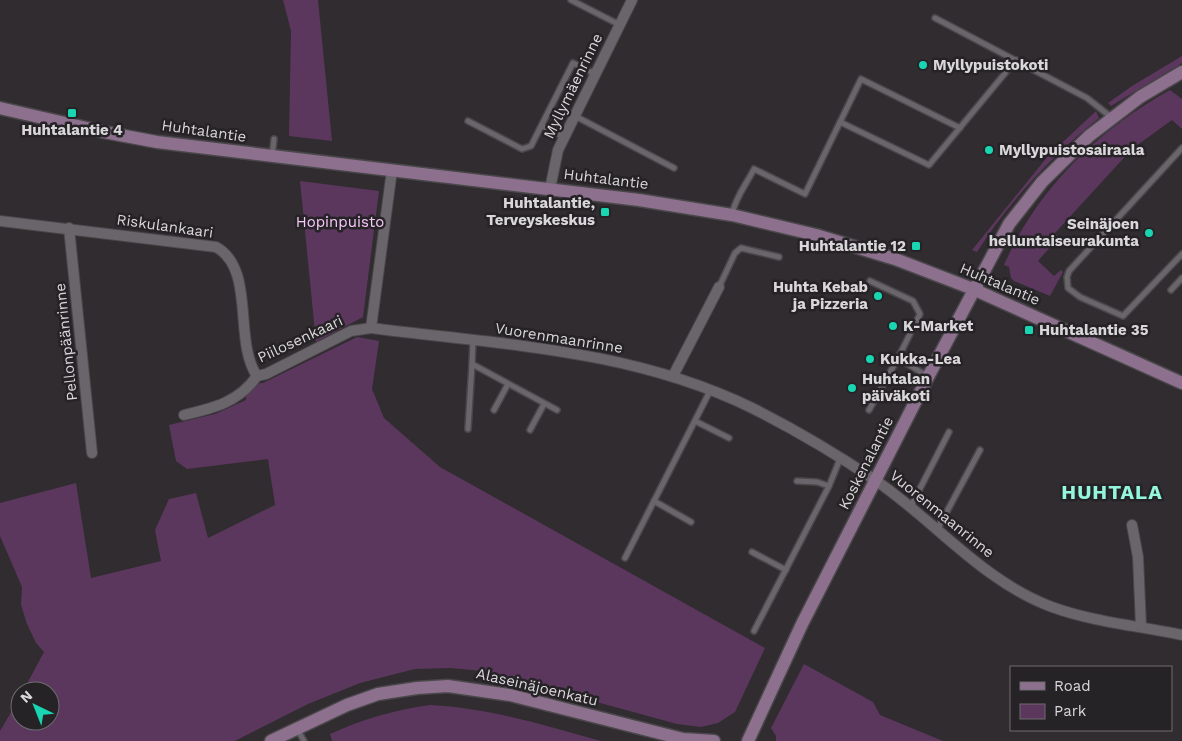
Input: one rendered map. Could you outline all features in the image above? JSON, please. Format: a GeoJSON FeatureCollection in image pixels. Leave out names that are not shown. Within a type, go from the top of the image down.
{"type":"FeatureCollection","features":[{"type":"Feature","properties":{"kind":"main road","name":"Koskenalantie"},"geometry":{"type":"LineString","coordinates":[[748,741],[802,624],[875,480],[973,289],[1021,207],[1065,159],[1111,118],[1181,76]]}},
{"type":"Feature","properties":{"kind":"main road","name":"Huhtalantie"},"geometry":{"type":"LineString","coordinates":[[0,108],[104,132],[272,157],[648,201],[732,215],[816,235],[895,259],[973,289],[1182,382]]}},
{"type":"Feature","properties":{"kind":"main road","name":"Alaseinäjoenkatu"},"geometry":{"type":"LineString","coordinates":[[271,741],[347,705],[378,694],[417,688],[448,686],[510,695],[685,740],[714,741]]}},
{"type":"Feature","properties":{"kind":"street","name":"Myllymäenrinne"},"geometry":{"type":"LineString","coordinates":[[550,189],[554,165],[564,137],[632,0]]}},
{"type":"Feature","properties":{"kind":"street"},"geometry":{"type":"LineString","coordinates":[[371,328],[392,170]]}},
{"type":"Feature","properties":{"kind":"street","name":"Riskulankaari"},"geometry":{"type":"LineString","coordinates":[[0,221],[216,247],[226,253],[231,258],[237,274],[249,359],[257,376]]}},
{"type":"Feature","properties":{"kind":"street","name":"Pellonpäänrinne"},"geometry":{"type":"LineString","coordinates":[[69,228],[92,453]]}},
{"type":"Feature","properties":{"kind":"street"},"geometry":{"type":"LineString","coordinates":[[672,376],[719,287]]}},
{"type":"Feature","properties":{"kind":"street","name":"Vuorenmaanrinne"},"geometry":{"type":"LineString","coordinates":[[371,328],[605,358],[672,376],[710,390],[786,426],[875,480],[937,531],[1014,588],[1051,606],[1088,617],[1182,635]]}},
{"type":"Feature","properties":{"kind":"street","name":"Piilosenkaari"},"geometry":{"type":"LineString","coordinates":[[184,415],[212,408],[234,399],[249,387],[257,376],[266,374],[351,331],[371,328]]}},
{"type":"Feature","properties":{"kind":"street"},"geometry":{"type":"LineString","coordinates":[[1132,525],[1138,557],[1141,626]]}},
{"type":"Feature","properties":{"kind":"lane"},"geometry":{"type":"LineString","coordinates":[[571,0],[620,24]]}},
{"type":"Feature","properties":{"kind":"lane"},"geometry":{"type":"LineString","coordinates":[[935,18],[1087,98],[1111,118]]}},
{"type":"Feature","properties":{"kind":"lane"},"geometry":{"type":"LineString","coordinates":[[840,122],[929,165],[1016,60]]}},
{"type":"Feature","properties":{"kind":"lane"},"geometry":{"type":"LineString","coordinates":[[468,120],[522,149],[531,146],[574,63],[595,74]]}},
{"type":"Feature","properties":{"kind":"lane"},"geometry":{"type":"LineString","coordinates":[[732,215],[735,198],[745,188],[754,169],[805,194],[861,80],[960,128]]}},
{"type":"Feature","properties":{"kind":"lane"},"geometry":{"type":"LineString","coordinates":[[574,116],[674,168]]}},
{"type":"Feature","properties":{"kind":"lane"},"geometry":{"type":"LineString","coordinates":[[542,126],[564,137]]}},
{"type":"Feature","properties":{"kind":"lane"},"geometry":{"type":"LineString","coordinates":[[272,157],[274,139]]}},
{"type":"Feature","properties":{"kind":"lane"},"geometry":{"type":"LineString","coordinates":[[1182,148],[1069,271],[1068,288],[1080,296],[1123,316],[1182,254]]}},
{"type":"Feature","properties":{"kind":"lane"},"geometry":{"type":"LineString","coordinates":[[719,287],[735,253],[741,248],[779,257]]}},
{"type":"Feature","properties":{"kind":"lane"},"geometry":{"type":"LineString","coordinates":[[1171,290],[1182,278]]}},
{"type":"Feature","properties":{"kind":"lane"},"geometry":{"type":"LineString","coordinates":[[869,410],[920,314],[913,301],[870,281]]}},
{"type":"Feature","properties":{"kind":"lane"},"geometry":{"type":"LineString","coordinates":[[468,430],[474,341]]}},
{"type":"Feature","properties":{"kind":"lane"},"geometry":{"type":"LineString","coordinates":[[898,358],[928,377]]}},
{"type":"Feature","properties":{"kind":"lane"},"geometry":{"type":"LineString","coordinates":[[472,364],[557,410]]}},
{"type":"Feature","properties":{"kind":"lane"},"geometry":{"type":"LineString","coordinates":[[494,410],[508,384]]}},
{"type":"Feature","properties":{"kind":"lane"},"geometry":{"type":"LineString","coordinates":[[625,558],[710,390]]}},
{"type":"Feature","properties":{"kind":"lane"},"geometry":{"type":"LineString","coordinates":[[530,430],[544,404]]}},
{"type":"Feature","properties":{"kind":"lane"},"geometry":{"type":"LineString","coordinates":[[695,421],[729,438]]}},
{"type":"Feature","properties":{"kind":"lane"},"geometry":{"type":"LineString","coordinates":[[910,509],[949,432]]}},
{"type":"Feature","properties":{"kind":"lane"},"geometry":{"type":"LineString","coordinates":[[937,531],[980,450]]}},
{"type":"Feature","properties":{"kind":"lane"},"geometry":{"type":"LineString","coordinates":[[754,631],[829,486],[840,459]]}},
{"type":"Feature","properties":{"kind":"lane"},"geometry":{"type":"LineString","coordinates":[[797,481],[817,482],[829,486]]}},
{"type":"Feature","properties":{"kind":"lane"},"geometry":{"type":"LineString","coordinates":[[654,501],[692,522]]}},
{"type":"Feature","properties":{"kind":"lane"},"geometry":{"type":"LineString","coordinates":[[752,552],[786,570]]}},
{"type":"Feature","properties":{"kind":"lane"},"geometry":{"type":"LineString","coordinates":[[297,728],[304,741]]}},
{"type":"Feature","properties":{"kind":"green space"},"geometry":{"type":"Polygon","coordinates":[[[283,0],[318,0],[332,141],[289,136],[291,31],[283,0]]]}},
{"type":"Feature","properties":{"kind":"green space"},"geometry":{"type":"Polygon","coordinates":[[[1182,56],[1182,63],[1111,106],[1108,103],[1132,86],[1182,56]]]}},
{"type":"Feature","properties":{"kind":"green space"},"geometry":{"type":"Polygon","coordinates":[[[1170,90],[1182,99],[1182,129],[1172,120],[1132,149],[1055,233],[1059,237],[1038,261],[1054,276],[1061,270],[1063,272],[1050,296],[1014,281],[1011,278],[1009,267],[1004,265],[1034,211],[1052,187],[1072,164],[1118,124],[1170,90]]]}},
{"type":"Feature","properties":{"kind":"green space"},"geometry":{"type":"Polygon","coordinates":[[[1096,111],[1099,118],[1064,148],[1032,180],[1003,215],[977,252],[972,250],[1048,156],[1096,111]]]}},
{"type":"Feature","properties":{"kind":"green space","name":"Hopinpuisto"},"geometry":{"type":"Polygon","coordinates":[[[300,181],[379,191],[363,317],[316,342],[300,181]]]}},
{"type":"Feature","properties":{"kind":"green space"},"geometry":{"type":"Polygon","coordinates":[[[357,337],[379,341],[372,389],[384,418],[440,467],[765,648],[735,712],[718,723],[701,727],[677,724],[483,671],[450,668],[415,669],[360,683],[308,704],[235,741],[0,741],[0,731],[10,714],[10,731],[60,731],[60,681],[28,681],[44,652],[36,643],[27,624],[21,605],[22,587],[0,536],[0,503],[76,483],[91,578],[161,561],[155,530],[169,499],[196,493],[208,538],[275,505],[268,459],[187,469],[176,461],[169,425],[215,414],[246,400],[245,384],[263,383],[357,337]]]}},
{"type":"Feature","properties":{"kind":"green space"},"geometry":{"type":"Polygon","coordinates":[[[804,664],[873,702],[880,715],[943,741],[776,741],[776,736],[771,728],[804,664]]]}},
{"type":"Feature","properties":{"kind":"green space"},"geometry":{"type":"Polygon","coordinates":[[[430,705],[495,713],[601,741],[332,741],[330,734],[354,724],[391,712],[430,705]]]}},
{"type":"Feature","properties":{"kind":"place","name":"Myllypuistokoti"},"geometry":{"type":"Point","coordinates":[923,65]}},
{"type":"Feature","properties":{"kind":"place","name":"Huhtalantie 4"},"geometry":{"type":"Point","coordinates":[72,113]}},
{"type":"Feature","properties":{"kind":"place","name":"Myllypuistosairaala"},"geometry":{"type":"Point","coordinates":[989,150]}},
{"type":"Feature","properties":{"kind":"place","name":"Huhtalantie, Terveyskeskus"},"geometry":{"type":"Point","coordinates":[605,212]}},
{"type":"Feature","properties":{"kind":"place","name":"Seinäjoen helluntaiseurakunta"},"geometry":{"type":"Point","coordinates":[1149,233]}},
{"type":"Feature","properties":{"kind":"place","name":"Huhtalantie 12"},"geometry":{"type":"Point","coordinates":[916,246]}},
{"type":"Feature","properties":{"kind":"place","name":"Huhta Kebab ja Pizzeria"},"geometry":{"type":"Point","coordinates":[878,296]}},
{"type":"Feature","properties":{"kind":"place","name":"K-Market"},"geometry":{"type":"Point","coordinates":[893,326]}},
{"type":"Feature","properties":{"kind":"place","name":"Huhtalantie 35"},"geometry":{"type":"Point","coordinates":[1029,330]}},
{"type":"Feature","properties":{"kind":"place","name":"Kukka-Lea"},"geometry":{"type":"Point","coordinates":[870,359]}},
{"type":"Feature","properties":{"kind":"place","name":"Huhtalan päiväkoti"},"geometry":{"type":"Point","coordinates":[852,388]}},
{"type":"Feature","properties":{"kind":"district","name":"HUHTALA"},"geometry":{"type":"Point","coordinates":[1112,492]}}]}
